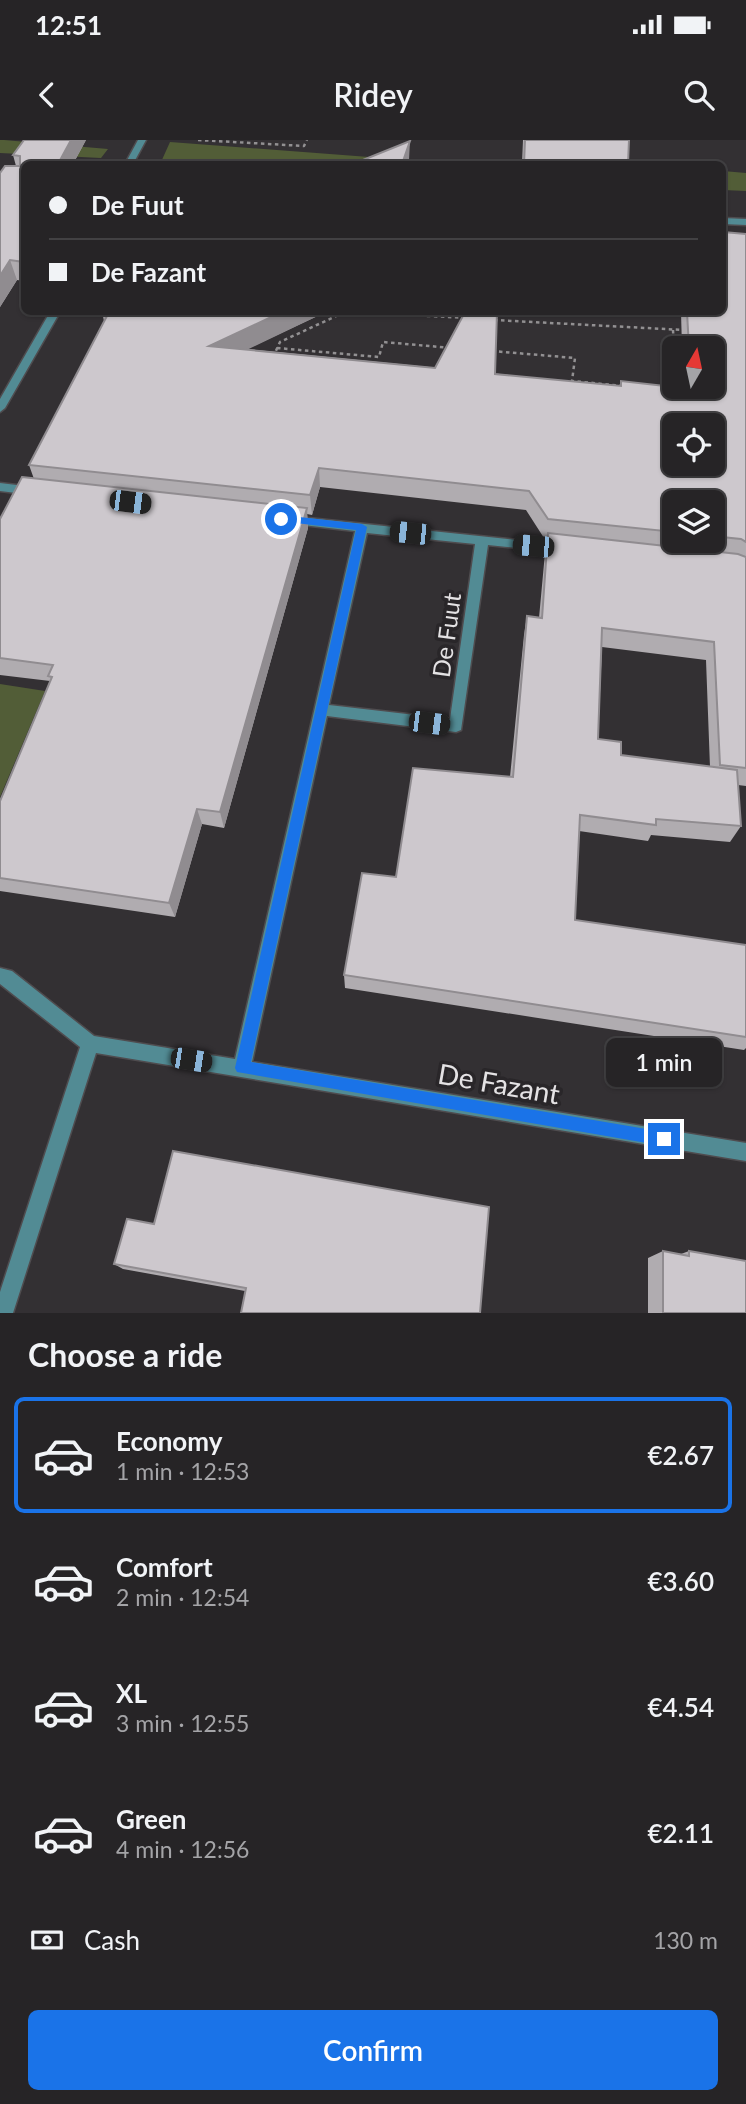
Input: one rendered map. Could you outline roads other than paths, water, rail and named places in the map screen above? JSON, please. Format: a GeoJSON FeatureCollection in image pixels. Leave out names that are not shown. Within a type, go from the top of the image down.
{"type":"FeatureCollection","features":[{"type":"Feature","properties":{"kind":"street"},"geometry":{"type":"LineString","coordinates":[[131,161],[142,140]]}},
{"type":"Feature","properties":{"kind":"street"},"geometry":{"type":"LineString","coordinates":[[726,221],[746,222]]}},
{"type":"Feature","properties":{"kind":"street"},"geometry":{"type":"LineString","coordinates":[[0,408],[53,315]]}},
{"type":"Feature","properties":{"kind":"street"},"geometry":{"type":"LineString","coordinates":[[0,486],[52,493]]}},
{"type":"Feature","properties":{"kind":"street"},"geometry":{"type":"LineString","coordinates":[[281,519],[578,550]]}},
{"type":"Feature","properties":{"kind":"street"},"geometry":{"type":"LineString","coordinates":[[242,1068],[362,527]]}},
{"type":"Feature","properties":{"kind":"street","name":"De Fuut"},"geometry":{"type":"LineString","coordinates":[[322,710],[456,726],[482,541]]}},
{"type":"Feature","properties":{"kind":"street"},"geometry":{"type":"LineString","coordinates":[[0,976],[6,976],[90,1044],[3,1313]]}},
{"type":"Feature","properties":{"kind":"street","name":"De Fazant"},"geometry":{"type":"LineString","coordinates":[[90,1044],[746,1152]]}}]}
